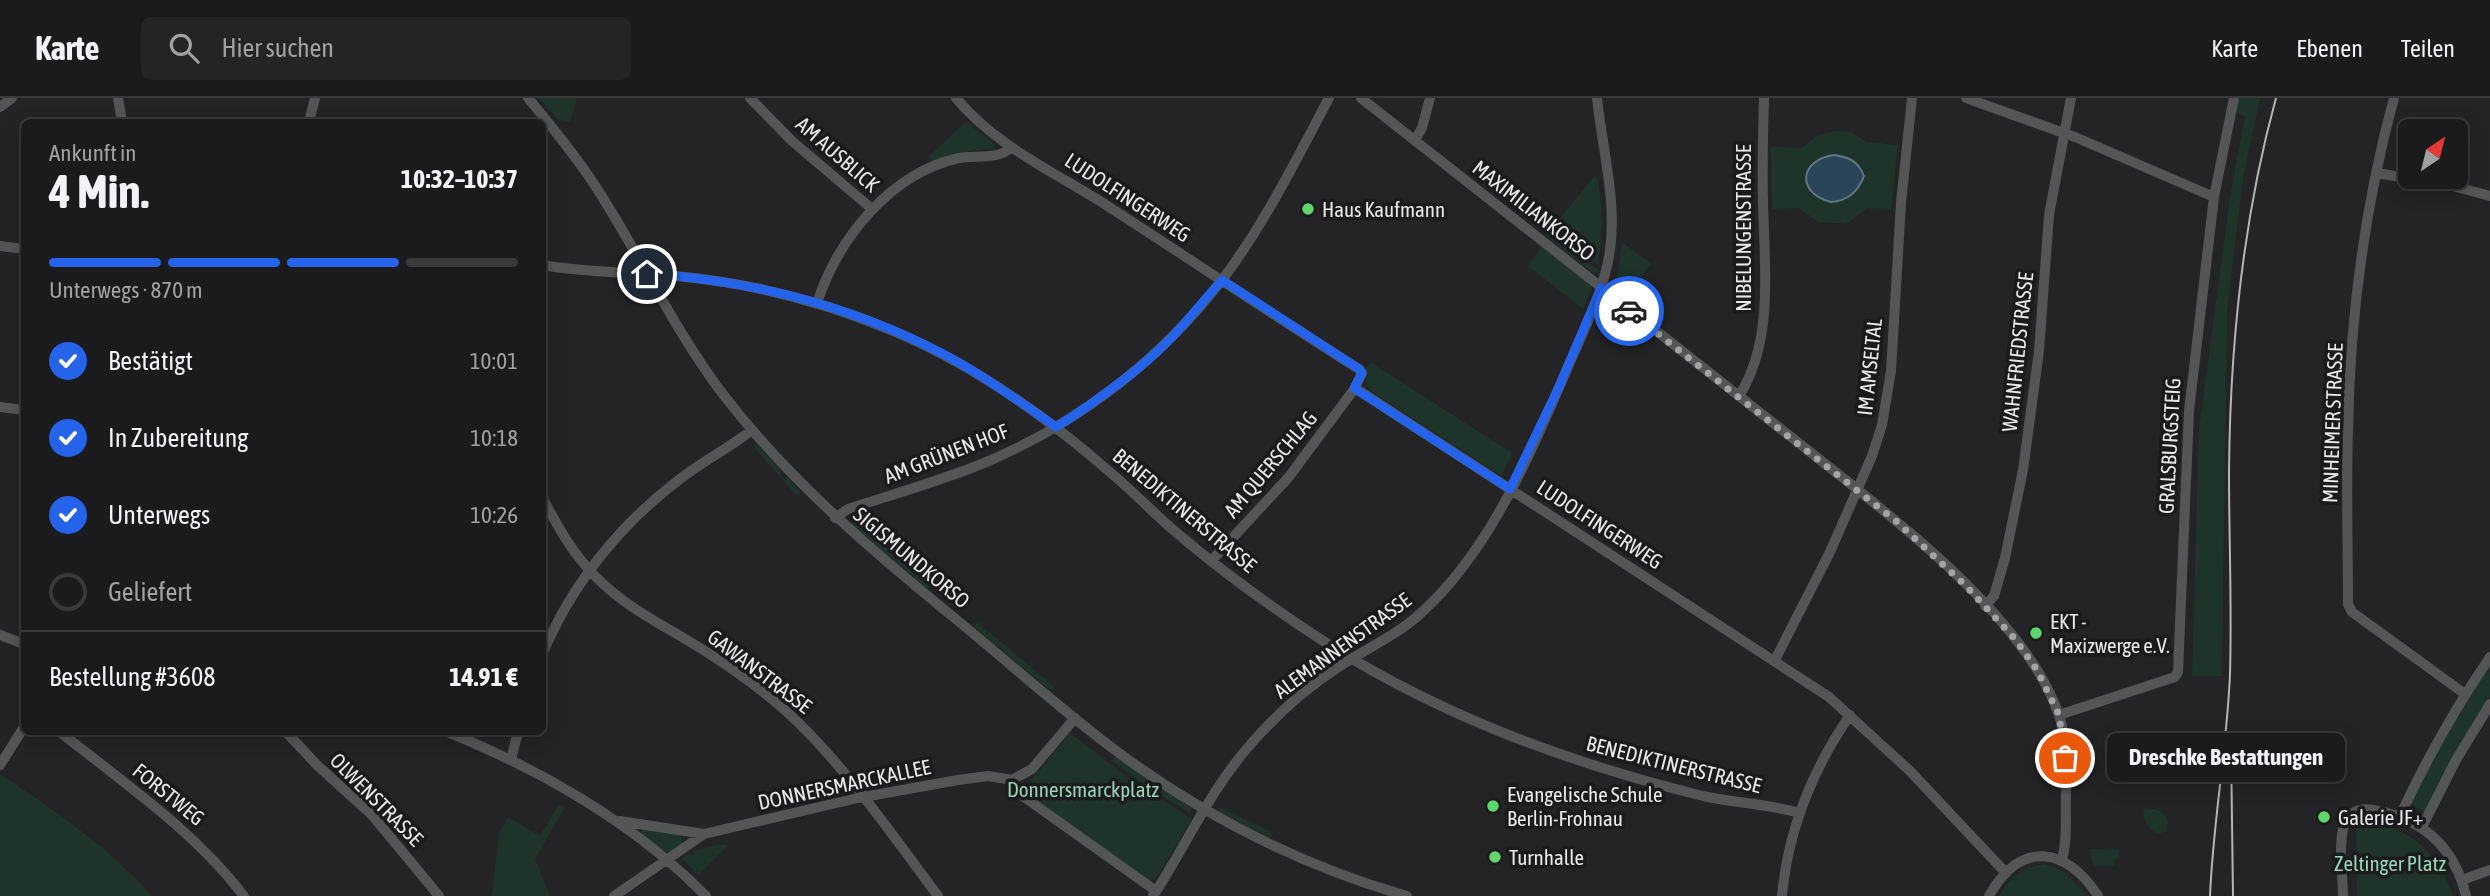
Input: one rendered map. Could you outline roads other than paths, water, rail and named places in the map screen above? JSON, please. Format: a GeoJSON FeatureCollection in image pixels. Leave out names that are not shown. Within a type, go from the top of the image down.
{"type":"FeatureCollection","features":[{"type":"Feature","properties":{"kind":"street"},"geometry":{"type":"LineString","coordinates":[[0,107],[12,98]]}},
{"type":"Feature","properties":{"kind":"street"},"geometry":{"type":"LineString","coordinates":[[118,98],[122,119]]}},
{"type":"Feature","properties":{"kind":"street"},"geometry":{"type":"LineString","coordinates":[[310,119],[315,98]]}},
{"type":"Feature","properties":{"kind":"street","name":"SIGISMUNDKORSO"},"geometry":{"type":"LineString","coordinates":[[528,98],[545,119]]}},
{"type":"Feature","properties":{"kind":"street","name":"AM AUSBLICK"},"geometry":{"type":"LineString","coordinates":[[750,98],[792,141],[873,209]]}},
{"type":"Feature","properties":{"kind":"street","name":"LUDOLFINGERWEG"},"geometry":{"type":"LineString","coordinates":[[956,98],[983,126],[1011,147],[1359,369],[1361,378],[1354,388],[1829,697],[1941,802],[2006,873]]}},
{"type":"Feature","properties":{"kind":"street","name":"AM GRÜNEN HOF"},"geometry":{"type":"LineString","coordinates":[[835,518],[848,509],[985,462],[1056,427],[1111,390],[1141,365],[1170,339],[1222,280],[1278,192],[1329,98]]}},
{"type":"Feature","properties":{"kind":"street","name":"MAXIMILIANKORSO"},"geometry":{"type":"LineString","coordinates":[[1361,98],[1857,489],[1915,537],[1985,606],[2015,639],[2037,670],[2059,715],[2065,779],[2065,844],[2062,859]]}},
{"type":"Feature","properties":{"kind":"street"},"geometry":{"type":"LineString","coordinates":[[1415,140],[1422,128],[1430,98]]}},
{"type":"Feature","properties":{"kind":"street","name":"ALEMANNENSTRASSE"},"geometry":{"type":"LineString","coordinates":[[1155,894],[1204,810],[1233,766],[1260,734],[1318,681],[1421,613],[1453,580],[1480,544],[1558,389],[1601,288],[1610,251],[1612,220],[1597,98]]}},
{"type":"Feature","properties":{"kind":"street","name":"NIBELUNGENSTRASSE"},"geometry":{"type":"LineString","coordinates":[[1739,396],[1756,356],[1764,302],[1764,98]]}},
{"type":"Feature","properties":{"kind":"street","name":"IM AMSELTAL"},"geometry":{"type":"LineString","coordinates":[[1774,660],[1827,559],[1879,434],[1889,392],[1901,202],[1912,98]]}},
{"type":"Feature","properties":{"kind":"street"},"geometry":{"type":"LineString","coordinates":[[1966,98],[2131,160],[2214,197]]}},
{"type":"Feature","properties":{"kind":"street","name":"WAHNFRIEDSTRASSE"},"geometry":{"type":"LineString","coordinates":[[1985,606],[1994,596],[2005,558],[2023,470],[2038,362],[2049,215],[2071,98]]}},
{"type":"Feature","properties":{"kind":"street","name":"GRALSBURGSTEIG"},"geometry":{"type":"LineString","coordinates":[[2059,715],[2175,677],[2178,672],[2188,419],[2214,197],[2234,98]]}},
{"type":"Feature","properties":{"kind":"street","name":"MINHEIMER STRASSE"},"geometry":{"type":"LineString","coordinates":[[2394,98],[2377,173],[2361,267],[2351,368],[2348,429],[2349,608],[2465,694]]}},
{"type":"Feature","properties":{"kind":"street","name":"SIGISMUNDKORSO"},"geometry":{"type":"LineString","coordinates":[[546,120],[600,193],[694,352],[752,430],[835,518],[1075,718],[1123,755],[1204,810],[1319,866],[1406,896]]}},
{"type":"Feature","properties":{"kind":"street"},"geometry":{"type":"LineString","coordinates":[[817,303],[825,279],[840,250],[873,209],[902,185],[937,165],[958,158],[1001,154],[1008,152],[1011,147]]}},
{"type":"Feature","properties":{"kind":"street"},"geometry":{"type":"LineString","coordinates":[[2377,173],[2452,186],[2490,196]]}},
{"type":"Feature","properties":{"kind":"street"},"geometry":{"type":"LineString","coordinates":[[0,246],[21,249]]}},
{"type":"Feature","properties":{"kind":"street","name":"BENEDIKTINERSTRASSE"},"geometry":{"type":"LineString","coordinates":[[546,266],[728,283],[817,303],[890,330],[961,364],[996,385],[1056,427],[1211,561],[1306,630],[1393,682],[1462,716],[1542,749],[1611,772],[1705,796],[1800,813]]}},
{"type":"Feature","properties":{"kind":"street","name":"AM QUERSCHLAG"},"geometry":{"type":"LineString","coordinates":[[1211,561],[1288,478],[1354,388]]}},
{"type":"Feature","properties":{"kind":"street"},"geometry":{"type":"LineString","coordinates":[[0,407],[21,410]]}},
{"type":"Feature","properties":{"kind":"street"},"geometry":{"type":"LineString","coordinates":[[546,646],[589,570],[617,538],[665,491],[752,430]]}},
{"type":"Feature","properties":{"kind":"street","name":"GAWANSTRASSE"},"geometry":{"type":"LineString","coordinates":[[546,503],[568,544],[589,570],[621,600],[725,664],[785,710],[837,763],[938,896]]}},
{"type":"Feature","properties":{"kind":"street"},"geometry":{"type":"LineString","coordinates":[[0,635],[21,643]]}},
{"type":"Feature","properties":{"kind":"street"},"geometry":{"type":"LineString","coordinates":[[2400,816],[2435,744],[2490,657]]}},
{"type":"Feature","properties":{"kind":"street"},"geometry":{"type":"LineString","coordinates":[[2422,827],[2456,761],[2490,704]]}},
{"type":"Feature","properties":{"kind":"street"},"geometry":{"type":"LineString","coordinates":[[1782,896],[1786,863],[1800,813],[1815,774],[1850,715]]}},
{"type":"Feature","properties":{"kind":"street"},"geometry":{"type":"LineString","coordinates":[[1075,718],[1032,769],[1012,780],[1016,789],[1155,894]]}},
{"type":"Feature","properties":{"kind":"street"},"geometry":{"type":"LineString","coordinates":[[0,765],[21,732]]}},
{"type":"Feature","properties":{"kind":"street","name":"FORSTWEG"},"geometry":{"type":"LineString","coordinates":[[64,735],[175,822],[223,869],[244,896]]}},
{"type":"Feature","properties":{"kind":"street","name":"OLWENSTRASSE"},"geometry":{"type":"LineString","coordinates":[[289,735],[318,766],[372,815],[439,896]]}},
{"type":"Feature","properties":{"kind":"street"},"geometry":{"type":"LineString","coordinates":[[455,735],[511,759],[618,820],[668,860],[706,896]]}},
{"type":"Feature","properties":{"kind":"street"},"geometry":{"type":"LineString","coordinates":[[511,759],[517,735]]}},
{"type":"Feature","properties":{"kind":"street","name":"DONNERSMARCKALLEE"},"geometry":{"type":"LineString","coordinates":[[614,896],[704,834],[864,797],[988,776],[1012,780]]}},
{"type":"Feature","properties":{"kind":"street"},"geometry":{"type":"LineString","coordinates":[[2343,896],[2343,831],[2347,819],[2356,811],[2369,808],[2400,816],[2422,827],[2445,850],[2462,880],[2466,896]]}},
{"type":"Feature","properties":{"kind":"street"},"geometry":{"type":"LineString","coordinates":[[618,820],[704,834]]}},
{"type":"Feature","properties":{"kind":"street"},"geometry":{"type":"LineString","coordinates":[[1989,896],[2006,873],[2034,857],[2047,856],[2062,859],[2083,877],[2098,896]]}},
{"type":"Feature","properties":{"kind":"street"},"geometry":{"type":"LineString","coordinates":[[2462,880],[2490,870]]}},
{"type":"Feature","properties":{"kind":"water"},"geometry":{"type":"Polygon","coordinates":[[[1834,155],[1852,161],[1864,176],[1852,195],[1831,202],[1812,192],[1806,177],[1814,163],[1834,155]]]}},
{"type":"Feature","properties":{"kind":"tram line"},"geometry":{"type":"LineString","coordinates":[[2210,896],[2230,674],[2229,472],[2232,378],[2247,236],[2276,98]]}},
{"type":"Feature","properties":{"kind":"tram line"},"geometry":{"type":"LineString","coordinates":[[2231,745],[2233,896]]}},
{"type":"Feature","properties":{"kind":"place","name":"Haus Kaufmann"},"geometry":{"type":"Point","coordinates":[1308,209]}},
{"type":"Feature","properties":{"kind":"place","name":"EKT - Maxizwerge e.V."},"geometry":{"type":"Point","coordinates":[2036,633]}},
{"type":"Feature","properties":{"kind":"place","name":"Dreschke Bestattungen"},"geometry":{"type":"Point","coordinates":[2065,758]}},
{"type":"Feature","properties":{"kind":"place","name":"Evangelische Schule Berlin-Frohnau"},"geometry":{"type":"Point","coordinates":[1493,806]}},
{"type":"Feature","properties":{"kind":"place","name":"Galerie JF+"},"geometry":{"type":"Point","coordinates":[2324,817]}},
{"type":"Feature","properties":{"kind":"place","name":"Turnhalle"},"geometry":{"type":"Point","coordinates":[1495,857]}},
{"type":"Feature","properties":{"kind":"park label","name":"Donnersmarckplatz"},"geometry":{"type":"Point","coordinates":[1083,789]}},
{"type":"Feature","properties":{"kind":"park label","name":"Zeltinger Platz"},"geometry":{"type":"Point","coordinates":[2390,863]}}]}
